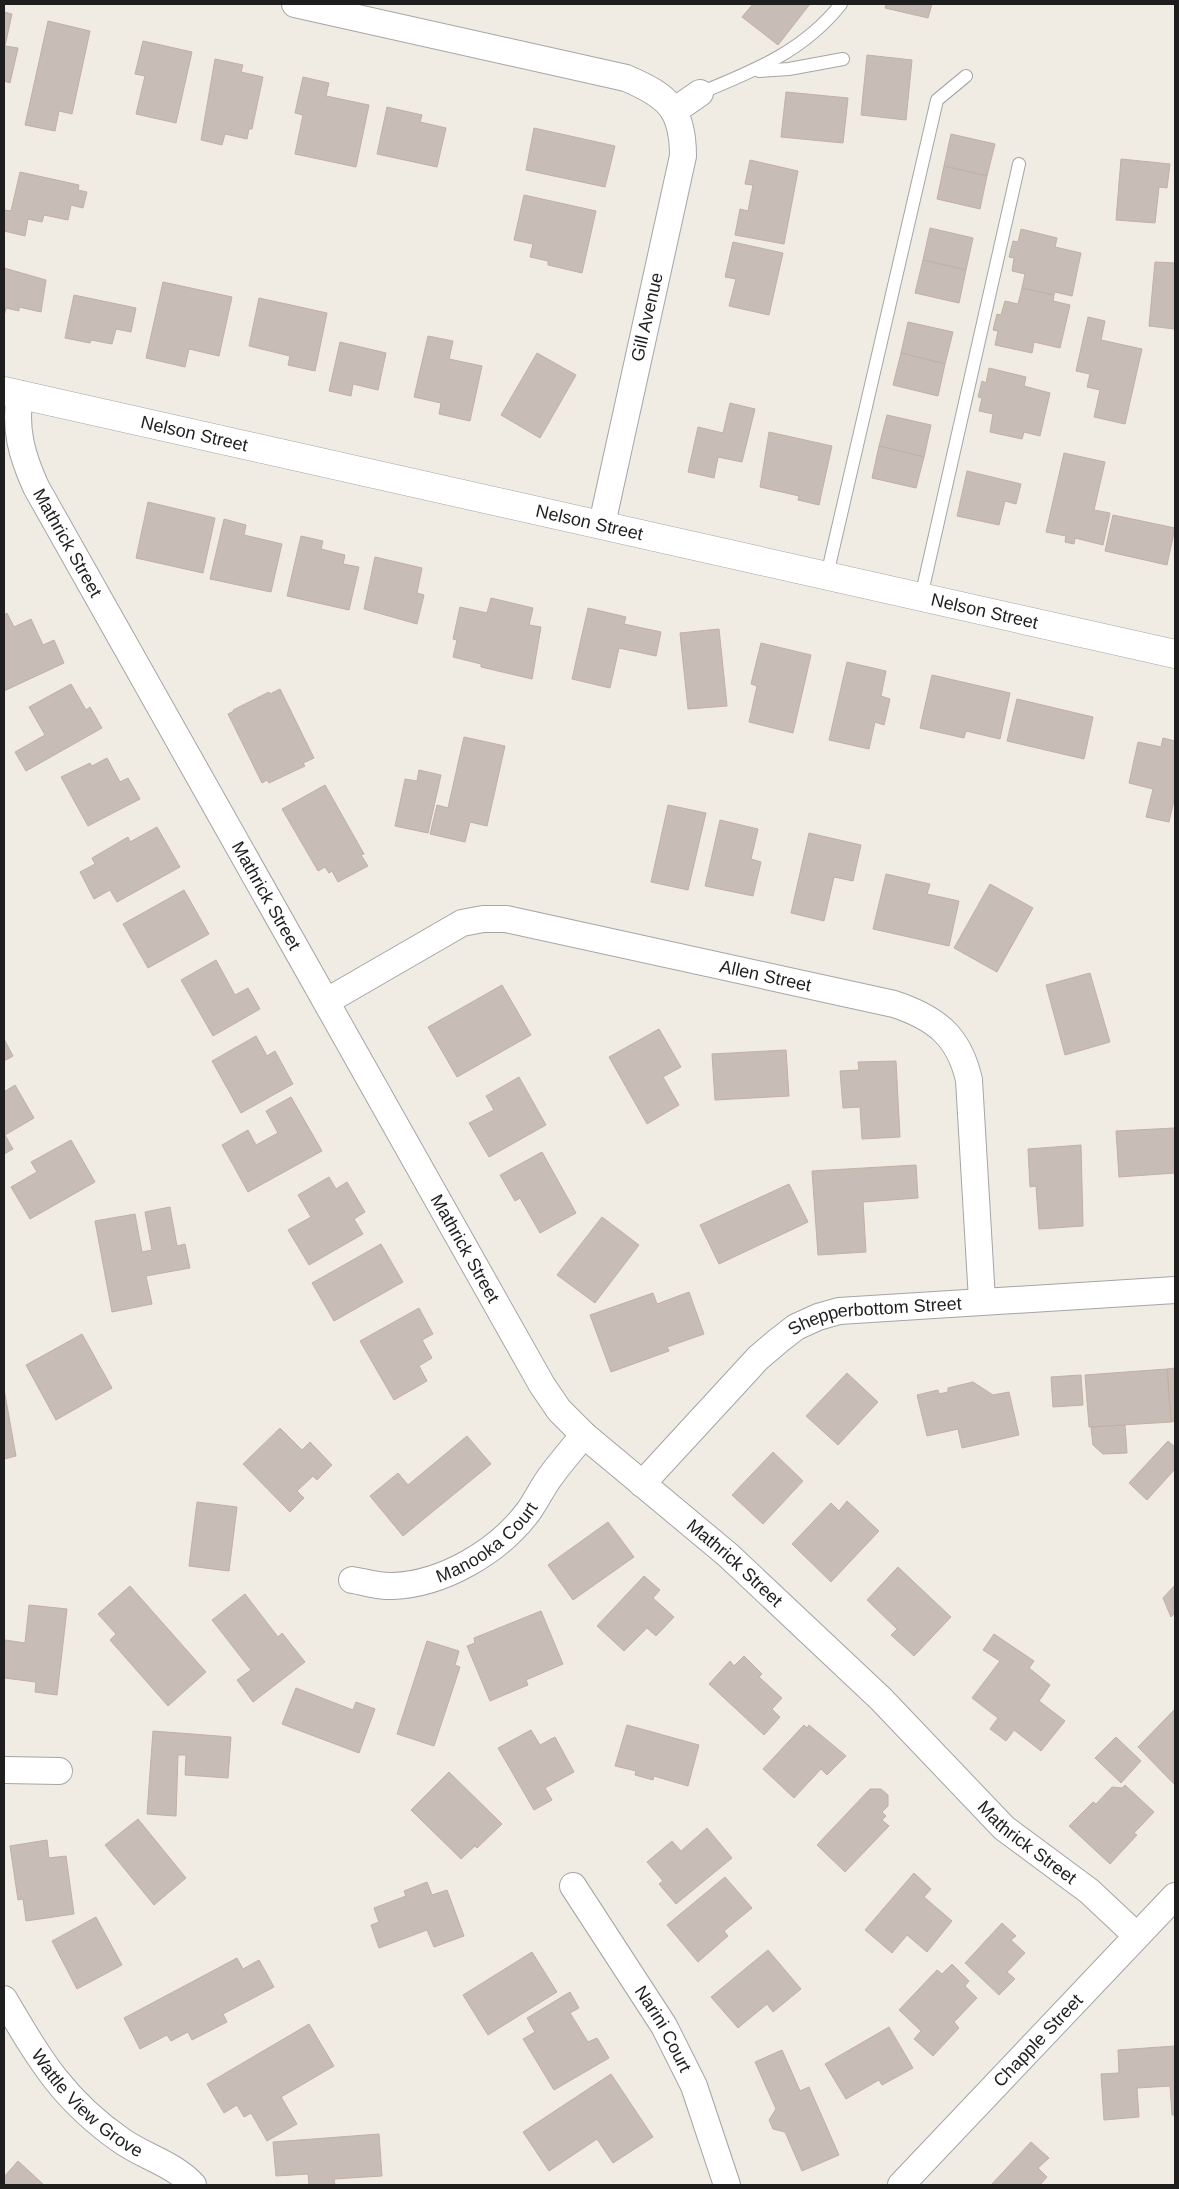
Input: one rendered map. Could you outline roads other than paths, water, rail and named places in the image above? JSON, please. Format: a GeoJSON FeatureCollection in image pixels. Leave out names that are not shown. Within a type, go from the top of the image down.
{"type":"FeatureCollection","features":[{"type":"Feature","properties":{"kind":"street","name":"Gill Avenue"},"geometry":{"type":"LineString","coordinates":[[295,4],[626,78],[646,86],[663,98],[674,111],[683,131],[683,156],[602,524]]}},
{"type":"Feature","properties":{"kind":"street"},"geometry":{"type":"LineString","coordinates":[[674,111],[700,93]]}},
{"type":"Feature","properties":{"kind":"street","name":"Nelson Street"},"geometry":{"type":"LineString","coordinates":[[12,393],[1175,654]]}},
{"type":"Feature","properties":{"kind":"street","name":"Mathrick Street"},"geometry":{"type":"LineString","coordinates":[[12,393],[19,443],[36,487],[542,1385],[559,1410],[584,1435],[728,1556],[881,1699],[1004,1828],[1068,1874],[1138,1936]]}},
{"type":"Feature","properties":{"kind":"street","name":"Allen Street"},"geometry":{"type":"LineString","coordinates":[[326,1001],[462,923],[483,919],[506,919],[894,1004],[916,1011],[936,1022],[951,1039],[964,1059],[969,1080],[982,1300]]}},
{"type":"Feature","properties":{"kind":"street","name":"Shepperbottom Street"},"geometry":{"type":"LineString","coordinates":[[642,1484],[758,1358],[796,1327],[818,1317],[839,1311],[982,1300],[1175,1290]]}},
{"type":"Feature","properties":{"kind":"street","name":"Manooka Court"},"geometry":{"type":"LineString","coordinates":[[352,1580],[391,1586],[413,1584],[461,1566],[484,1552],[527,1513],[550,1478],[584,1435]]}},
{"type":"Feature","properties":{"kind":"street"},"geometry":{"type":"LineString","coordinates":[[4,1770],[59,1771]]}},
{"type":"Feature","properties":{"kind":"street","name":"Narini Court"},"geometry":{"type":"LineString","coordinates":[[573,1886],[664,2026],[694,2086],[727,2185]]}},
{"type":"Feature","properties":{"kind":"street","name":"Chapple Street"},"geometry":{"type":"LineString","coordinates":[[901,2185],[1175,1896]]}},
{"type":"Feature","properties":{"kind":"street","name":"Wattle View Grove"},"geometry":{"type":"LineString","coordinates":[[4,1999],[41,2062],[69,2098],[128,2146],[159,2161],[193,2185]]}},
{"type":"Feature","properties":{"kind":"lane"},"geometry":{"type":"LineString","coordinates":[[700,93],[756,71],[808,39],[841,4]]}},
{"type":"Feature","properties":{"kind":"lane"},"geometry":{"type":"LineString","coordinates":[[756,71],[789,69],[843,59]]}},
{"type":"Feature","properties":{"kind":"lane"},"geometry":{"type":"LineString","coordinates":[[827,575],[937,100],[966,76]]}},
{"type":"Feature","properties":{"kind":"lane"},"geometry":{"type":"LineString","coordinates":[[921,597],[1019,164]]}}]}
